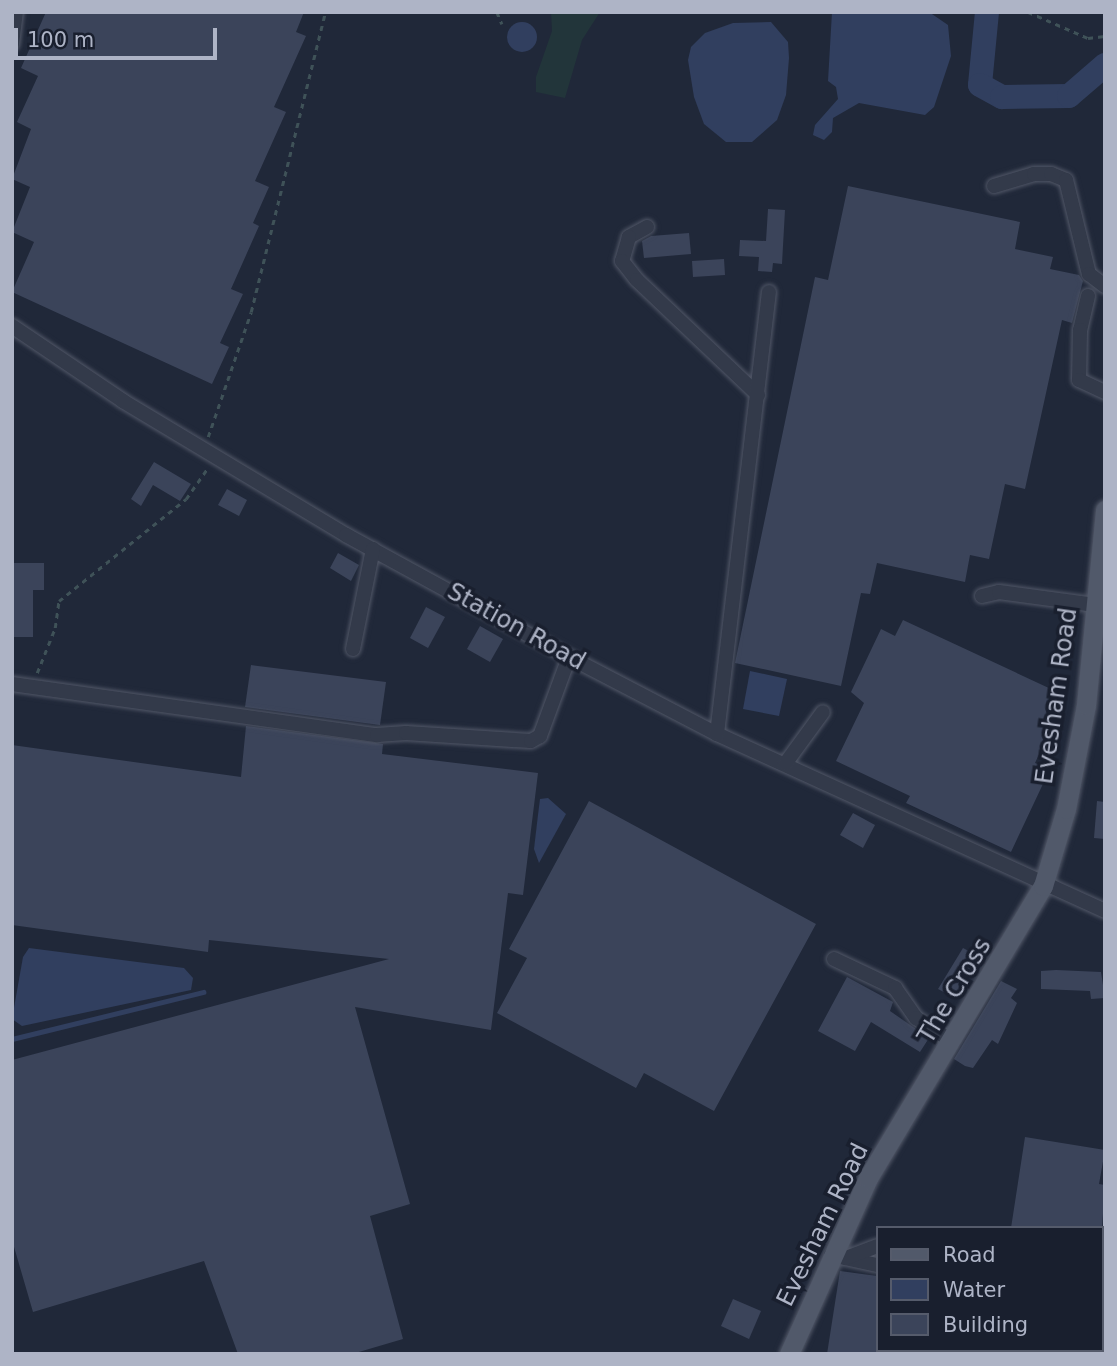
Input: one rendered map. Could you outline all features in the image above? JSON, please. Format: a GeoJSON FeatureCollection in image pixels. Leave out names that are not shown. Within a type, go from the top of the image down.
{"type":"FeatureCollection","features":[{"type":"Feature","properties":{"kind":"main road","name":"Evesham Road"},"geometry":{"type":"LineString","coordinates":[[1043,886],[1057,847],[1078,744],[1105,510]]}},
{"type":"Feature","properties":{"kind":"main road","name":"The Cross"},"geometry":{"type":"LineString","coordinates":[[906,1120],[1043,886]]}},
{"type":"Feature","properties":{"kind":"main road","name":"Evesham Road"},"geometry":{"type":"LineString","coordinates":[[789,1354],[838,1257],[868,1178],[906,1120]]}},
{"type":"Feature","properties":{"kind":"street"},"geometry":{"type":"LineString","coordinates":[[12,44],[16,12]]}},
{"type":"Feature","properties":{"kind":"street"},"geometry":{"type":"LineString","coordinates":[[994,186],[1034,174],[1051,174],[1066,180],[1089,274],[1105,286]]}},
{"type":"Feature","properties":{"kind":"street"},"geometry":{"type":"LineString","coordinates":[[647,227],[629,237],[622,261],[637,280],[758,396]]}},
{"type":"Feature","properties":{"kind":"street"},"geometry":{"type":"LineString","coordinates":[[717,734],[769,292]]}},
{"type":"Feature","properties":{"kind":"street"},"geometry":{"type":"LineString","coordinates":[[1088,296],[1080,330],[1079,380],[1105,392]]}},
{"type":"Feature","properties":{"kind":"street","name":"Station Road"},"geometry":{"type":"LineString","coordinates":[[12,326],[209,453],[373,549],[569,657],[717,734],[1043,886],[1105,911]]}},
{"type":"Feature","properties":{"kind":"street"},"geometry":{"type":"LineString","coordinates":[[353,649],[373,549]]}},
{"type":"Feature","properties":{"kind":"street"},"geometry":{"type":"LineString","coordinates":[[982,596],[999,592],[1095,605]]}},
{"type":"Feature","properties":{"kind":"street"},"geometry":{"type":"LineString","coordinates":[[12,684],[377,735],[406,733],[531,741],[540,736],[569,657]]}},
{"type":"Feature","properties":{"kind":"street"},"geometry":{"type":"LineString","coordinates":[[785,764],[823,712]]}},
{"type":"Feature","properties":{"kind":"street"},"geometry":{"type":"LineString","coordinates":[[834,959],[895,988],[916,1018],[953,1042]]}},
{"type":"Feature","properties":{"kind":"street"},"geometry":{"type":"LineString","coordinates":[[838,1257],[876,1246]]}},
{"type":"Feature","properties":{"kind":"street"},"geometry":{"type":"LineString","coordinates":[[838,1257],[876,1265]]}},
{"type":"Feature","properties":{"kind":"path"},"geometry":{"type":"LineString","coordinates":[[12,684],[38,673],[55,628],[58,601],[186,499],[209,453],[251,312],[325,12]]}},
{"type":"Feature","properties":{"kind":"path"},"geometry":{"type":"LineString","coordinates":[[497,12],[502,24]]}},
{"type":"Feature","properties":{"kind":"path"},"geometry":{"type":"LineString","coordinates":[[1028,12],[1088,38],[1105,36]]}},
{"type":"Feature","properties":{"kind":"green space"},"geometry":{"type":"Polygon","coordinates":[[[551,12],[600,12],[582,40],[565,98],[536,92],[536,77],[552,31],[551,12]]]}},
{"type":"Feature","properties":{"kind":"water"},"geometry":{"type":"Polygon","coordinates":[[[832,12],[929,12],[948,25],[951,56],[934,107],[925,115],[859,103],[833,118],[832,132],[824,140],[813,135],[815,125],[838,99],[836,87],[828,81],[832,12]]]}},
{"type":"Feature","properties":{"kind":"water"},"geometry":{"type":"Polygon","coordinates":[[[522,22],[533,26],[537,37],[533,48],[522,52],[511,48],[507,37],[511,26],[522,22]]]}},
{"type":"Feature","properties":{"kind":"water"},"geometry":{"type":"Polygon","coordinates":[[[771,22],[788,42],[789,58],[786,95],[777,120],[752,142],[726,142],[704,124],[694,97],[688,60],[691,47],[705,33],[733,23],[771,22]]]}},
{"type":"Feature","properties":{"kind":"water"},"geometry":{"type":"Polygon","coordinates":[[[750,671],[787,679],[779,716],[743,709],[750,671]]]}},
{"type":"Feature","properties":{"kind":"water"},"geometry":{"type":"Polygon","coordinates":[[[548,798],[566,814],[539,863],[534,849],[540,799],[548,798]]]}},
{"type":"Feature","properties":{"kind":"water"},"geometry":{"type":"Polygon","coordinates":[[[29,948],[184,968],[193,978],[191,990],[22,1026],[12,1019],[23,957],[29,948]]]}},
{"type":"Feature","properties":{"kind":"building"},"geometry":{"type":"Polygon","coordinates":[[[46,12],[304,12],[296,32],[306,36],[274,107],[286,112],[255,181],[269,187],[253,223],[259,226],[231,289],[243,294],[220,343],[229,347],[212,384],[12,292],[34,242],[12,232],[30,187],[12,179],[31,129],[17,122],[38,76],[21,68],[46,12]]]}},
{"type":"Feature","properties":{"kind":"building"},"geometry":{"type":"Polygon","coordinates":[[[848,186],[1020,222],[1015,249],[1053,257],[1050,269],[1079,275],[1083,281],[1072,323],[1062,320],[1025,489],[1005,484],[989,559],[970,555],[965,582],[877,563],[870,594],[861,593],[841,686],[735,663],[815,277],[828,280],[848,186]]]}},
{"type":"Feature","properties":{"kind":"building"},"geometry":{"type":"Polygon","coordinates":[[[768,209],[785,210],[782,264],[773,263],[772,272],[758,271],[759,257],[739,256],[740,240],[766,241],[768,209]]]}},
{"type":"Feature","properties":{"kind":"building"},"geometry":{"type":"Polygon","coordinates":[[[689,233],[691,254],[644,258],[642,241],[651,236],[689,233]]]}},
{"type":"Feature","properties":{"kind":"building"},"geometry":{"type":"Polygon","coordinates":[[[724,259],[725,275],[693,277],[692,261],[724,259]]]}},
{"type":"Feature","properties":{"kind":"building"},"geometry":{"type":"Polygon","coordinates":[[[154,462],[191,484],[180,501],[153,485],[141,506],[131,499],[154,462]]]}},
{"type":"Feature","properties":{"kind":"building"},"geometry":{"type":"Polygon","coordinates":[[[227,489],[247,500],[239,516],[218,505],[227,489]]]}},
{"type":"Feature","properties":{"kind":"building"},"geometry":{"type":"Polygon","coordinates":[[[338,553],[359,565],[351,581],[330,568],[338,553]]]}},
{"type":"Feature","properties":{"kind":"building"},"geometry":{"type":"Polygon","coordinates":[[[12,563],[44,563],[44,590],[33,590],[33,637],[12,637],[12,563]]]}},
{"type":"Feature","properties":{"kind":"building"},"geometry":{"type":"Polygon","coordinates":[[[426,607],[445,617],[428,648],[410,638],[426,607]]]}},
{"type":"Feature","properties":{"kind":"building"},"geometry":{"type":"Polygon","coordinates":[[[903,620],[1066,696],[1035,763],[1050,769],[1011,852],[906,803],[910,796],[836,761],[864,703],[851,692],[881,629],[895,636],[903,620]]]}},
{"type":"Feature","properties":{"kind":"building"},"geometry":{"type":"Polygon","coordinates":[[[480,626],[503,639],[490,662],[467,649],[480,626]]]}},
{"type":"Feature","properties":{"kind":"building"},"geometry":{"type":"Polygon","coordinates":[[[251,665],[386,682],[380,725],[245,707],[251,665]]]}},
{"type":"Feature","properties":{"kind":"building"},"geometry":{"type":"Polygon","coordinates":[[[246,726],[383,744],[382,754],[538,773],[523,895],[508,893],[491,1030],[355,1007],[410,1204],[370,1216],[403,1339],[352,1354],[238,1354],[204,1261],[33,1312],[12,1240],[12,1060],[389,959],[209,940],[208,952],[12,925],[12,745],[241,777],[246,726]]]}},
{"type":"Feature","properties":{"kind":"building"},"geometry":{"type":"Polygon","coordinates":[[[589,801],[816,924],[714,1111],[644,1073],[636,1088],[497,1013],[527,958],[509,949],[589,801]]]}},
{"type":"Feature","properties":{"kind":"building"},"geometry":{"type":"Polygon","coordinates":[[[1097,801],[1105,802],[1105,839],[1094,838],[1097,801]]]}},
{"type":"Feature","properties":{"kind":"building"},"geometry":{"type":"Polygon","coordinates":[[[853,813],[875,825],[863,848],[840,835],[853,813]]]}},
{"type":"Feature","properties":{"kind":"building"},"geometry":{"type":"Polygon","coordinates":[[[963,948],[978,956],[955,998],[938,989],[963,948]]]}},
{"type":"Feature","properties":{"kind":"building"},"geometry":{"type":"Polygon","coordinates":[[[1041,971],[1101,972],[1105,998],[1091,999],[1090,991],[1041,989],[1041,971]]]}},
{"type":"Feature","properties":{"kind":"building"},"geometry":{"type":"Polygon","coordinates":[[[847,977],[893,1002],[890,1011],[929,1038],[920,1052],[871,1022],[855,1051],[818,1031],[847,977]]]}},
{"type":"Feature","properties":{"kind":"building"},"geometry":{"type":"Polygon","coordinates":[[[1001,981],[1017,989],[1011,998],[1017,1003],[998,1044],[992,1040],[973,1068],[965,1066],[954,1059],[1001,981]]]}},
{"type":"Feature","properties":{"kind":"building"},"geometry":{"type":"Polygon","coordinates":[[[1025,1137],[1105,1150],[1099,1184],[1105,1185],[1102,1226],[1011,1226],[1025,1137]]]}},
{"type":"Feature","properties":{"kind":"building"},"geometry":{"type":"Polygon","coordinates":[[[840,1271],[876,1276],[877,1354],[827,1354],[840,1271]]]}},
{"type":"Feature","properties":{"kind":"building"},"geometry":{"type":"Polygon","coordinates":[[[733,1299],[761,1311],[749,1339],[721,1326],[733,1299]]]}},
{"type":"Feature","properties":{"kind":"waterway"},"geometry":{"type":"LineString","coordinates":[[987,12],[980,85],[1002,97],[1069,96],[1105,65]]}},
{"type":"Feature","properties":{"kind":"waterway"},"geometry":{"type":"LineString","coordinates":[[12,1039],[203,992]]}}]}
